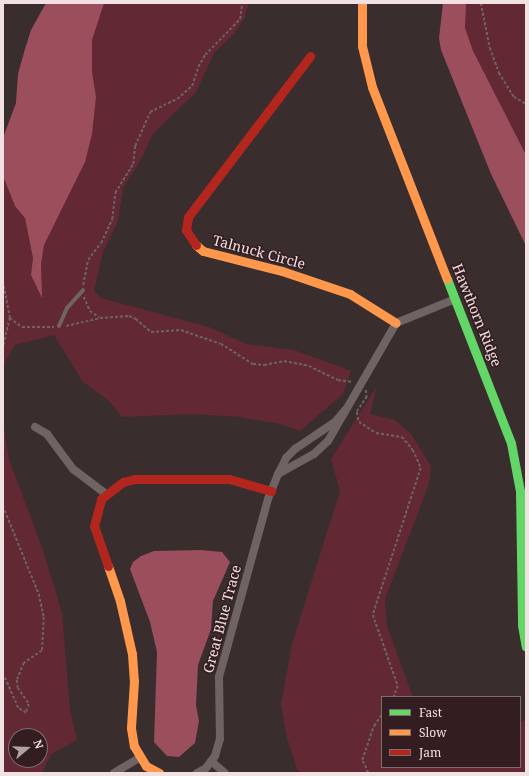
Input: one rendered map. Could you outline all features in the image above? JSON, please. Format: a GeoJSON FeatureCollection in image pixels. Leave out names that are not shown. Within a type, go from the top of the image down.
{"type":"FeatureCollection","features":[{"type":"Feature","properties":{"kind":"street","name":"Hawthorn Ridge"},"geometry":{"type":"LineString","coordinates":[[362,3],[362,46],[370,82],[505,423],[516,460],[520,491],[522,625],[526,647]]}},
{"type":"Feature","properties":{"kind":"street","name":"Talnuck Circle"},"geometry":{"type":"LineString","coordinates":[[310,56],[196,205],[188,217],[186,230],[193,243],[203,251],[282,271],[350,294],[372,305],[396,323]]}},
{"type":"Feature","properties":{"kind":"street"},"geometry":{"type":"LineString","coordinates":[[396,323],[455,299]]}},
{"type":"Feature","properties":{"kind":"street","name":"Great Blue Trace"},"geometry":{"type":"LineString","coordinates":[[278,474],[314,454],[328,441],[396,323]]}},
{"type":"Feature","properties":{"kind":"street","name":"Great Blue Trace"},"geometry":{"type":"LineString","coordinates":[[197,773],[211,760],[220,739],[219,678],[271,491],[286,458],[295,448],[335,422],[345,410]]}},
{"type":"Feature","properties":{"kind":"street"},"geometry":{"type":"LineString","coordinates":[[35,427],[47,434],[73,468],[106,494]]}},
{"type":"Feature","properties":{"kind":"street"},"geometry":{"type":"LineString","coordinates":[[159,773],[146,766],[139,758],[131,728],[134,681],[126,625],[94,526],[96,513],[106,494],[123,482],[135,479],[229,479],[271,491]]}},
{"type":"Feature","properties":{"kind":"street"},"geometry":{"type":"LineString","coordinates":[[114,773],[139,758]]}},
{"type":"Feature","properties":{"kind":"street"},"geometry":{"type":"LineString","coordinates":[[211,760],[225,773]]}},
{"type":"Feature","properties":{"kind":"lane"},"geometry":{"type":"LineString","coordinates":[[59,326],[67,308],[83,290]]}},
{"type":"Feature","properties":{"kind":"path"},"geometry":{"type":"LineString","coordinates":[[100,318],[87,306],[83,290],[88,260],[101,244],[112,219],[115,193],[133,164],[136,146],[150,112],[177,99],[192,86],[198,67],[205,54],[240,19],[242,3]]}},
{"type":"Feature","properties":{"kind":"path"},"geometry":{"type":"LineString","coordinates":[[481,3],[490,48],[500,73],[514,96],[526,104]]}},
{"type":"Feature","properties":{"kind":"path"},"geometry":{"type":"LineString","coordinates":[[3,281],[10,318],[3,349]]}},
{"type":"Feature","properties":{"kind":"path"},"geometry":{"type":"LineString","coordinates":[[10,318],[22,327],[59,326],[118,316],[133,317],[151,332],[181,330],[221,344],[253,364],[264,365],[279,361],[310,366],[338,380],[359,386],[368,394],[358,412],[357,419],[361,425],[376,433],[402,437],[413,450],[421,468],[373,615],[398,686],[394,696]]}},
{"type":"Feature","properties":{"kind":"path"},"geometry":{"type":"LineString","coordinates":[[3,506],[39,594],[44,617],[43,649],[38,656],[22,665],[17,680],[18,688],[29,704],[26,712],[18,708],[3,675]]}},
{"type":"Feature","properties":{"kind":"path"},"geometry":{"type":"LineString","coordinates":[[368,773],[362,760],[374,726],[381,716]]}},
{"type":"Feature","properties":{"kind":"shaded area"},"geometry":{"type":"Polygon","coordinates":[[[46,3],[249,3],[244,19],[233,35],[214,53],[196,92],[153,134],[139,163],[123,188],[118,221],[103,252],[94,291],[101,298],[209,327],[246,344],[294,350],[351,371],[343,394],[300,431],[281,424],[239,417],[193,414],[122,417],[108,400],[83,382],[54,335],[15,345],[3,365],[3,138],[16,103],[18,74],[31,30],[46,3]]]}},
{"type":"Feature","properties":{"kind":"shaded area"},"geometry":{"type":"Polygon","coordinates":[[[46,3],[104,3],[92,40],[92,72],[96,97],[92,134],[85,162],[44,245],[41,264],[42,298],[31,275],[33,258],[25,218],[15,206],[3,176],[3,138],[16,103],[18,74],[31,30],[46,3]]]}},
{"type":"Feature","properties":{"kind":"shaded area"},"geometry":{"type":"Polygon","coordinates":[[[443,3],[466,3],[465,28],[473,51],[526,155],[526,246],[491,174],[441,50],[439,38],[443,3]]]}},
{"type":"Feature","properties":{"kind":"shaded area"},"geometry":{"type":"Polygon","coordinates":[[[456,3],[526,3],[526,228],[456,3]]]}},
{"type":"Feature","properties":{"kind":"shaded area"},"geometry":{"type":"Polygon","coordinates":[[[377,386],[370,414],[395,420],[412,435],[431,467],[429,484],[385,599],[387,626],[413,696],[381,696],[381,768],[521,768],[521,722],[526,720],[526,773],[300,773],[297,769],[287,738],[281,704],[292,644],[340,491],[331,459],[377,386]]]}},
{"type":"Feature","properties":{"kind":"shaded area"},"geometry":{"type":"Polygon","coordinates":[[[3,421],[9,459],[43,550],[62,613],[70,710],[77,740],[51,754],[48,760],[48,728],[8,728],[8,768],[44,768],[42,773],[3,773],[3,421]]]}},
{"type":"Feature","properties":{"kind":"shaded area"},"geometry":{"type":"Polygon","coordinates":[[[201,550],[222,552],[230,562],[213,601],[211,629],[198,665],[196,705],[199,721],[195,743],[179,757],[167,756],[154,742],[157,652],[150,622],[130,569],[133,562],[141,556],[154,551],[201,550]]]}},
{"type":"Feature","properties":{"kind":"traffic: fast"},"geometry":{"type":"LineString","coordinates":[[447,279],[511,443],[520,491],[522,625],[526,647]]}},
{"type":"Feature","properties":{"kind":"traffic: slow"},"geometry":{"type":"LineString","coordinates":[[362,3],[362,46],[372,87],[447,279]]}},
{"type":"Feature","properties":{"kind":"traffic: slow"},"geometry":{"type":"LineString","coordinates":[[196,245],[203,251],[282,271],[350,294],[396,323]]}},
{"type":"Feature","properties":{"kind":"traffic: slow"},"geometry":{"type":"LineString","coordinates":[[108,566],[120,601],[132,654],[134,681],[131,728],[134,746],[146,766],[159,773]]}},
{"type":"Feature","properties":{"kind":"traffic: jam"},"geometry":{"type":"LineString","coordinates":[[196,245],[186,230],[188,217],[310,56]]}},
{"type":"Feature","properties":{"kind":"traffic: jam"},"geometry":{"type":"LineString","coordinates":[[108,566],[94,526],[101,499],[123,482],[135,479],[229,479],[271,491]]}}]}
